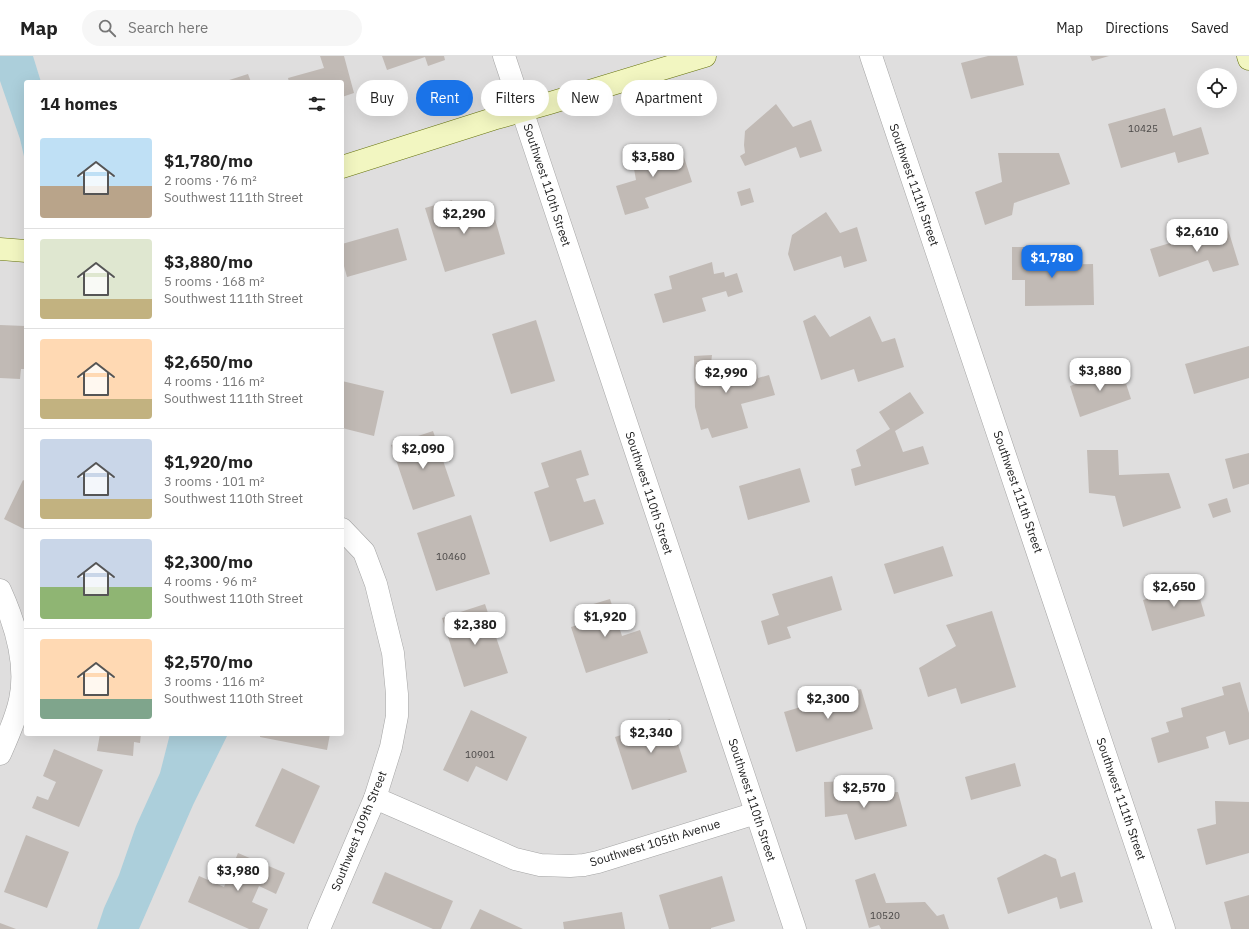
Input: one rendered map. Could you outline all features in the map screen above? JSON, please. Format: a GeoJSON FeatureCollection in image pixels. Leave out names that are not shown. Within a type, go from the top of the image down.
{"type":"FeatureCollection","features":[{"type":"Feature","properties":{"kind":"street","name":"Southwest 110th Street"},"geometry":{"type":"LineString","coordinates":[[504,56],[512,80]]}},
{"type":"Feature","properties":{"kind":"street"},"geometry":{"type":"LineString","coordinates":[[549,103],[705,56]]}},
{"type":"Feature","properties":{"kind":"street","name":"Southwest 111th Street"},"geometry":{"type":"LineString","coordinates":[[870,56],[1164,929]]}},
{"type":"Feature","properties":{"kind":"street"},"geometry":{"type":"LineString","coordinates":[[344,166],[506,116]]}},
{"type":"Feature","properties":{"kind":"street","name":"Southwest 110th Street"},"geometry":{"type":"LineString","coordinates":[[524,116],[795,929]]}},
{"type":"Feature","properties":{"kind":"street","name":"Southwest 109th Street"},"geometry":{"type":"LineString","coordinates":[[319,929],[375,798],[391,747],[397,716],[398,694],[393,652],[385,616],[368,558],[344,531]]}},
{"type":"Feature","properties":{"kind":"street"},"geometry":{"type":"LineString","coordinates":[[0,590],[17,637],[21,659],[22,679],[18,707],[0,754]]}},
{"type":"Feature","properties":{"kind":"street","name":"Southwest 105th Avenue"},"geometry":{"type":"LineString","coordinates":[[375,798],[515,859],[540,865],[554,866],[570,866],[598,862],[756,813]]}},
{"type":"Feature","properties":{"kind":"shaded area"},"geometry":{"type":"Polygon","coordinates":[[[0,56],[1249,56],[1249,929],[0,929],[0,56]]]}},
{"type":"Feature","properties":{"kind":"water"},"geometry":{"type":"Polygon","coordinates":[[[0,56],[33,56],[40,80],[24,80],[24,156],[20,139],[0,81],[0,56]]]}},
{"type":"Feature","properties":{"kind":"water"},"geometry":{"type":"Polygon","coordinates":[[[169,736],[227,736],[193,805],[139,929],[97,929],[104,908],[119,875],[136,826],[160,773],[169,736]]]}},
{"type":"Feature","properties":{"kind":"building"},"geometry":{"type":"Polygon","coordinates":[[[320,56],[344,56],[354,93],[344,96],[344,80],[288,80],[288,78],[324,68],[320,56]]]}},
{"type":"Feature","properties":{"kind":"building"},"geometry":{"type":"Polygon","coordinates":[[[382,56],[444,56],[445,60],[428,66],[425,57],[387,70],[382,56]]]}},
{"type":"Feature","properties":{"kind":"building"},"geometry":{"type":"Polygon","coordinates":[[[988,56],[1017,56],[1024,85],[971,99],[961,63],[988,56]]]}},
{"type":"Feature","properties":{"kind":"building"},"geometry":{"type":"Polygon","coordinates":[[[1090,56],[1109,56],[1092,61],[1090,56]]]}},
{"type":"Feature","properties":{"kind":"building"},"geometry":{"type":"Polygon","coordinates":[[[248,74],[250,80],[229,80],[248,74]]]}},
{"type":"Feature","properties":{"kind":"building"},"geometry":{"type":"Polygon","coordinates":[[[776,104],[793,127],[811,120],[822,151],[800,158],[796,147],[745,166],[740,156],[745,153],[745,131],[776,104]]]}},
{"type":"Feature","properties":{"kind":"building"},"geometry":{"type":"Polygon","coordinates":[[[1165,108],[1173,136],[1201,127],[1209,154],[1178,163],[1175,152],[1121,168],[1108,124],[1165,108]]]}},
{"type":"Feature","properties":{"kind":"building"},"geometry":{"type":"Polygon","coordinates":[[[682,151],[692,182],[645,198],[649,208],[625,215],[616,186],[636,180],[631,152],[682,151]]]}},
{"type":"Feature","properties":{"kind":"building"},"geometry":{"type":"Polygon","coordinates":[[[998,153],[1059,153],[1070,184],[1014,203],[1012,215],[985,225],[975,192],[1002,182],[998,153]]]}},
{"type":"Feature","properties":{"kind":"building"},"geometry":{"type":"Polygon","coordinates":[[[750,188],[754,202],[741,206],[737,192],[750,188]]]}},
{"type":"Feature","properties":{"kind":"building"},"geometry":{"type":"Polygon","coordinates":[[[452,200],[456,215],[491,205],[505,254],[445,272],[425,208],[452,200]]]}},
{"type":"Feature","properties":{"kind":"building"},"geometry":{"type":"Polygon","coordinates":[[[826,212],[840,233],[857,227],[867,261],[844,268],[841,256],[794,271],[788,254],[792,235],[826,212]]]}},
{"type":"Feature","properties":{"kind":"building"},"geometry":{"type":"Polygon","coordinates":[[[1227,226],[1239,265],[1213,272],[1208,260],[1159,277],[1150,249],[1227,226]]]}},
{"type":"Feature","properties":{"kind":"building"},"geometry":{"type":"Polygon","coordinates":[[[398,228],[407,260],[347,277],[344,266],[344,243],[398,228]]]}},
{"type":"Feature","properties":{"kind":"building"},"geometry":{"type":"Polygon","coordinates":[[[1012,247],[1046,247],[1046,265],[1093,264],[1094,305],[1025,306],[1025,280],[1012,280],[1012,247]]]}},
{"type":"Feature","properties":{"kind":"building"},"geometry":{"type":"Polygon","coordinates":[[[712,262],[714,274],[724,272],[725,277],[737,273],[743,292],[728,297],[726,291],[702,298],[706,311],[663,323],[654,294],[672,289],[669,276],[712,262]]]}},
{"type":"Feature","properties":{"kind":"building"},"geometry":{"type":"Polygon","coordinates":[[[815,315],[830,337],[870,316],[882,342],[895,338],[904,367],[858,382],[854,369],[821,380],[803,321],[815,315]]]}},
{"type":"Feature","properties":{"kind":"building"},"geometry":{"type":"Polygon","coordinates":[[[536,320],[555,381],[511,394],[492,334],[536,320]]]}},
{"type":"Feature","properties":{"kind":"building"},"geometry":{"type":"Polygon","coordinates":[[[0,325],[24,326],[24,369],[21,369],[20,379],[0,378],[0,325]]]}},
{"type":"Feature","properties":{"kind":"building"},"geometry":{"type":"Polygon","coordinates":[[[1249,346],[1249,378],[1194,394],[1185,364],[1249,346]]]}},
{"type":"Feature","properties":{"kind":"building"},"geometry":{"type":"Polygon","coordinates":[[[712,355],[711,364],[755,362],[758,378],[769,375],[775,395],[741,404],[748,428],[712,438],[708,428],[701,430],[695,407],[694,356],[712,355]]]}},
{"type":"Feature","properties":{"kind":"building"},"geometry":{"type":"Polygon","coordinates":[[[1121,368],[1131,399],[1080,417],[1070,386],[1121,368]]]}},
{"type":"Feature","properties":{"kind":"building"},"geometry":{"type":"Polygon","coordinates":[[[344,381],[384,391],[374,436],[344,428],[344,381]]]}},
{"type":"Feature","properties":{"kind":"building"},"geometry":{"type":"Polygon","coordinates":[[[910,392],[924,413],[895,431],[903,452],[923,446],[929,464],[855,486],[851,469],[861,466],[856,450],[890,429],[879,412],[910,392]]]}},
{"type":"Feature","properties":{"kind":"building"},"geometry":{"type":"Polygon","coordinates":[[[433,431],[455,496],[413,510],[391,445],[433,431]]]}},
{"type":"Feature","properties":{"kind":"building"},"geometry":{"type":"Polygon","coordinates":[[[581,450],[589,475],[576,479],[584,502],[595,499],[604,524],[550,542],[534,492],[549,487],[541,463],[581,450]]]}},
{"type":"Feature","properties":{"kind":"building"},"geometry":{"type":"Polygon","coordinates":[[[1087,450],[1118,450],[1119,475],[1169,473],[1181,508],[1123,527],[1115,496],[1089,493],[1087,450]]]}},
{"type":"Feature","properties":{"kind":"building"},"geometry":{"type":"Polygon","coordinates":[[[1249,453],[1249,484],[1233,489],[1225,459],[1249,453]]]}},
{"type":"Feature","properties":{"kind":"building"},"geometry":{"type":"Polygon","coordinates":[[[800,468],[810,502],[748,520],[739,486],[800,468]]]}},
{"type":"Feature","properties":{"kind":"building"},"geometry":{"type":"Polygon","coordinates":[[[23,480],[24,529],[4,519],[23,480]]]}},
{"type":"Feature","properties":{"kind":"building"},"geometry":{"type":"Polygon","coordinates":[[[1227,498],[1231,512],[1213,518],[1208,504],[1227,498]]]}},
{"type":"Feature","properties":{"kind":"building"},"geometry":{"type":"Polygon","coordinates":[[[471,515],[490,574],[436,591],[417,533],[471,515]]]}},
{"type":"Feature","properties":{"kind":"building"},"geometry":{"type":"Polygon","coordinates":[[[943,546],[953,576],[894,594],[884,564],[943,546]]]}},
{"type":"Feature","properties":{"kind":"building"},"geometry":{"type":"Polygon","coordinates":[[[832,576],[842,610],[787,627],[791,638],[768,645],[761,621],[779,615],[772,594],[832,576]]]}},
{"type":"Feature","properties":{"kind":"building"},"geometry":{"type":"Polygon","coordinates":[[[1196,585],[1205,616],[1152,631],[1143,600],[1196,585]]]}},
{"type":"Feature","properties":{"kind":"building"},"geometry":{"type":"Polygon","coordinates":[[[610,599],[622,636],[640,630],[648,653],[586,673],[571,627],[584,623],[580,608],[610,599]]]}},
{"type":"Feature","properties":{"kind":"building"},"geometry":{"type":"Polygon","coordinates":[[[485,604],[508,673],[464,687],[442,618],[485,604]]]}},
{"type":"Feature","properties":{"kind":"building"},"geometry":{"type":"Polygon","coordinates":[[[992,611],[1016,687],[961,704],[956,688],[928,697],[919,668],[956,646],[946,625],[992,611]]]}},
{"type":"Feature","properties":{"kind":"building"},"geometry":{"type":"Polygon","coordinates":[[[1240,682],[1249,713],[1249,739],[1229,745],[1225,731],[1206,737],[1209,748],[1158,763],[1151,738],[1169,732],[1166,722],[1183,717],[1181,708],[1224,695],[1222,687],[1240,682]]]}},
{"type":"Feature","properties":{"kind":"building"},"geometry":{"type":"Polygon","coordinates":[[[861,689],[873,729],[796,752],[784,712],[861,689]]]}},
{"type":"Feature","properties":{"kind":"building"},"geometry":{"type":"Polygon","coordinates":[[[471,710],[527,737],[507,781],[476,766],[468,782],[443,770],[471,710]]]}},
{"type":"Feature","properties":{"kind":"building"},"geometry":{"type":"Polygon","coordinates":[[[670,719],[687,772],[632,790],[615,737],[670,719]]]}},
{"type":"Feature","properties":{"kind":"building"},"geometry":{"type":"Polygon","coordinates":[[[100,736],[141,736],[140,743],[134,742],[133,756],[97,751],[100,736]]]}},
{"type":"Feature","properties":{"kind":"building"},"geometry":{"type":"Polygon","coordinates":[[[260,736],[330,736],[327,750],[260,736]]]}},
{"type":"Feature","properties":{"kind":"building"},"geometry":{"type":"Polygon","coordinates":[[[54,749],[103,770],[79,827],[32,808],[37,796],[48,800],[56,782],[43,776],[54,749]]]}},
{"type":"Feature","properties":{"kind":"building"},"geometry":{"type":"Polygon","coordinates":[[[1015,763],[1021,786],[971,800],[965,777],[1015,763]]]}},
{"type":"Feature","properties":{"kind":"building"},"geometry":{"type":"Polygon","coordinates":[[[282,768],[320,786],[294,844],[255,826],[282,768]]]}},
{"type":"Feature","properties":{"kind":"building"},"geometry":{"type":"Polygon","coordinates":[[[849,781],[851,795],[898,792],[907,826],[855,840],[847,814],[825,817],[824,782],[849,781]]]}},
{"type":"Feature","properties":{"kind":"building"},"geometry":{"type":"Polygon","coordinates":[[[1215,801],[1249,802],[1249,853],[1206,865],[1197,829],[1216,824],[1215,801]]]}},
{"type":"Feature","properties":{"kind":"building"},"geometry":{"type":"Polygon","coordinates":[[[26,835],[69,852],[47,908],[4,892],[26,835]]]}},
{"type":"Feature","properties":{"kind":"building"},"geometry":{"type":"Polygon","coordinates":[[[238,853],[285,873],[276,894],[259,886],[252,902],[268,909],[259,929],[249,929],[188,902],[199,876],[224,887],[238,853]]]}},
{"type":"Feature","properties":{"kind":"building"},"geometry":{"type":"Polygon","coordinates":[[[1045,854],[1056,859],[1061,877],[1075,872],[1083,902],[1060,909],[1057,897],[1008,914],[997,878],[1045,854]]]}},
{"type":"Feature","properties":{"kind":"building"},"geometry":{"type":"Polygon","coordinates":[[[385,872],[453,901],[441,929],[433,929],[372,903],[385,872]]]}},
{"type":"Feature","properties":{"kind":"building"},"geometry":{"type":"Polygon","coordinates":[[[875,873],[886,903],[925,902],[937,916],[944,914],[949,929],[881,929],[879,925],[869,928],[855,880],[875,873]]]}},
{"type":"Feature","properties":{"kind":"building"},"geometry":{"type":"Polygon","coordinates":[[[722,876],[735,921],[711,929],[669,929],[659,895],[722,876]]]}},
{"type":"Feature","properties":{"kind":"building"},"geometry":{"type":"Polygon","coordinates":[[[1249,895],[1249,929],[1231,929],[1224,902],[1249,895]]]}},
{"type":"Feature","properties":{"kind":"building"},"geometry":{"type":"Polygon","coordinates":[[[480,909],[523,929],[470,929],[480,909]]]}},
{"type":"Feature","properties":{"kind":"building"},"geometry":{"type":"Polygon","coordinates":[[[622,912],[625,929],[564,929],[563,922],[622,912]]]}},
{"type":"Feature","properties":{"kind":"building"},"geometry":{"type":"Polygon","coordinates":[[[0,923],[16,929],[0,929],[0,923]]]}}]}
